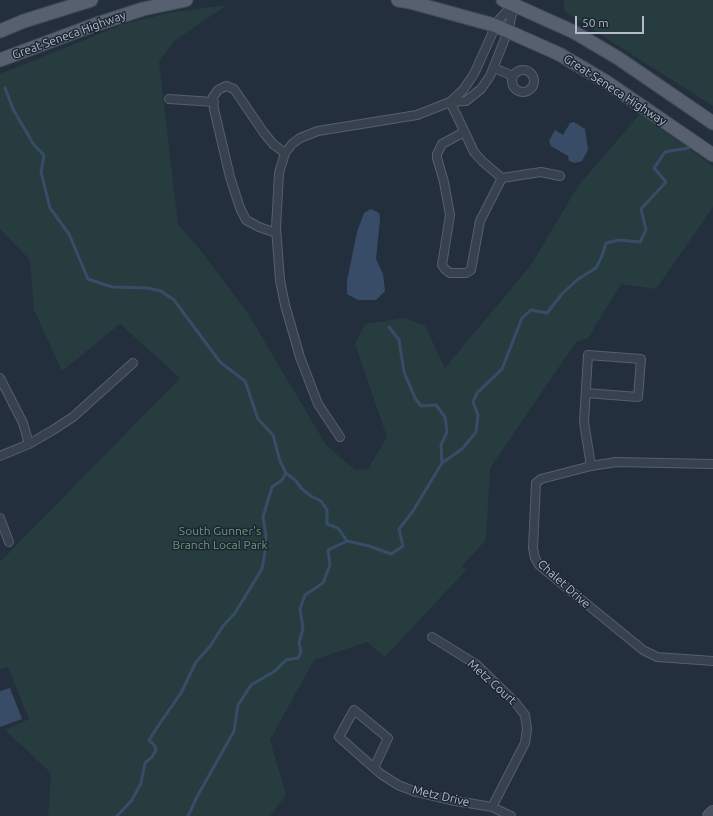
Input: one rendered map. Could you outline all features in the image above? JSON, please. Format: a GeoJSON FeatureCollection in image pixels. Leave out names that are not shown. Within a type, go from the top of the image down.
{"type":"FeatureCollection","features":[{"type":"Feature","properties":{"kind":"main road"},"geometry":{"type":"LineString","coordinates":[[0,31],[24,21],[91,0]]}},
{"type":"Feature","properties":{"kind":"main road","name":"Great Seneca Highway"},"geometry":{"type":"LineString","coordinates":[[0,60],[94,24],[143,9],[186,0]]}},
{"type":"Feature","properties":{"kind":"main road","name":"Great Seneca Highway"},"geometry":{"type":"LineString","coordinates":[[398,0],[494,25],[559,54],[605,82],[713,155]]}},
{"type":"Feature","properties":{"kind":"main road"},"geometry":{"type":"LineString","coordinates":[[511,1],[574,32],[618,58],[713,123]]}},
{"type":"Feature","properties":{"kind":"street"},"geometry":{"type":"LineString","coordinates":[[340,437],[318,404],[300,357],[282,293],[276,233],[279,173],[285,153],[292,144],[308,134],[350,125],[417,115],[450,102],[463,90],[474,74],[492,34],[494,25],[511,1]]}},
{"type":"Feature","properties":{"kind":"street"},"geometry":{"type":"LineString","coordinates":[[450,102],[466,102],[481,89],[490,76],[508,31],[511,1]]}},
{"type":"Feature","properties":{"kind":"street"},"geometry":{"type":"LineString","coordinates":[[481,57],[513,76]]}},
{"type":"Feature","properties":{"kind":"street"},"geometry":{"type":"LineString","coordinates":[[276,233],[259,227],[246,220],[240,208],[230,177],[214,109],[213,97],[218,90],[226,86],[234,90],[264,133],[273,144],[285,153]]}},
{"type":"Feature","properties":{"kind":"street"},"geometry":{"type":"LineString","coordinates":[[169,100],[214,102]]}},
{"type":"Feature","properties":{"kind":"street"},"geometry":{"type":"LineString","coordinates":[[450,102],[474,152],[483,162],[502,178],[541,172],[560,176]]}},
{"type":"Feature","properties":{"kind":"street"},"geometry":{"type":"LineString","coordinates":[[464,132],[442,144],[437,154],[450,216],[442,265],[450,273],[466,273],[471,270],[480,221],[502,178]]}},
{"type":"Feature","properties":{"kind":"street"},"geometry":{"type":"LineString","coordinates":[[586,393],[638,397],[641,359],[588,355],[584,422],[591,466]]}},
{"type":"Feature","properties":{"kind":"street"},"geometry":{"type":"LineString","coordinates":[[0,456],[28,444],[73,417],[133,363]]}},
{"type":"Feature","properties":{"kind":"street"},"geometry":{"type":"LineString","coordinates":[[0,378],[23,423],[28,444]]}},
{"type":"Feature","properties":{"kind":"street","name":"Chalet Drive"},"geometry":{"type":"LineString","coordinates":[[713,464],[616,462],[591,466],[541,478],[536,483],[533,548],[535,558],[539,566],[630,641],[648,653],[657,657],[713,661]]}},
{"type":"Feature","properties":{"kind":"street"},"geometry":{"type":"LineString","coordinates":[[0,518],[9,542]]}},
{"type":"Feature","properties":{"kind":"street","name":"Metz Court"},"geometry":{"type":"LineString","coordinates":[[432,637],[477,666],[515,702],[525,715],[527,729],[525,743],[492,807]]}},
{"type":"Feature","properties":{"kind":"street","name":"Metz Drive"},"geometry":{"type":"LineString","coordinates":[[374,768],[388,738],[354,710],[339,737],[374,768],[398,785],[416,792],[450,800],[492,807],[511,816]]}},
{"type":"Feature","properties":{"kind":"street"},"geometry":{"type":"LineString","coordinates":[[709,816],[713,812]]}},
{"type":"Feature","properties":{"kind":"green space"},"geometry":{"type":"Polygon","coordinates":[[[563,0],[713,0],[713,106],[565,12],[563,0]]]}},
{"type":"Feature","properties":{"kind":"green space","name":"South Gunner's Branch Local Park"},"geometry":{"type":"Polygon","coordinates":[[[227,5],[174,41],[159,62],[178,224],[198,247],[247,312],[326,445],[355,470],[368,469],[387,437],[355,344],[365,324],[405,318],[425,326],[445,368],[531,265],[578,186],[640,114],[713,166],[713,207],[656,289],[621,284],[588,338],[576,342],[490,468],[486,540],[462,566],[466,570],[385,657],[367,642],[314,660],[270,740],[286,795],[270,816],[48,816],[50,772],[5,730],[29,719],[8,667],[0,669],[0,560],[1,561],[180,378],[120,324],[62,371],[34,310],[30,260],[0,229],[0,74],[124,24],[169,13],[227,5]]]}},
{"type":"Feature","properties":{"kind":"water"},"geometry":{"type":"Polygon","coordinates":[[[574,122],[585,129],[588,150],[582,161],[575,163],[569,161],[568,156],[551,146],[549,141],[555,130],[563,135],[570,123],[574,122]]]}},
{"type":"Feature","properties":{"kind":"water"},"geometry":{"type":"Polygon","coordinates":[[[371,209],[379,213],[380,219],[376,259],[383,274],[385,291],[376,300],[358,300],[347,294],[347,281],[357,232],[364,213],[371,209]]]}},
{"type":"Feature","properties":{"kind":"water"},"geometry":{"type":"Polygon","coordinates":[[[10,688],[22,719],[0,727],[0,691],[10,688]]]}},
{"type":"Feature","properties":{"kind":"waterway"},"geometry":{"type":"LineString","coordinates":[[5,88],[13,109],[34,145],[44,155],[41,172],[50,208],[69,234],[88,279],[112,287],[148,288],[161,291],[174,300],[220,362],[245,381],[258,419],[273,435],[280,461],[286,473],[282,480],[272,487],[263,517],[266,536],[262,569],[235,613],[223,626],[211,645],[196,662],[181,693],[149,740],[155,746],[156,750],[152,757],[145,763],[141,783],[132,800],[117,816]]}},
{"type":"Feature","properties":{"kind":"waterway"},"geometry":{"type":"LineString","coordinates":[[188,816],[198,795],[234,731],[238,705],[251,685],[275,671],[286,660],[298,658],[301,652],[299,643],[303,628],[300,609],[305,595],[323,583],[330,565],[328,550],[347,541],[369,546],[391,554],[403,546],[399,529],[413,511],[442,463],[462,449],[476,432],[478,415],[473,402],[477,393],[502,369],[522,318],[531,310],[547,313],[562,294],[578,279],[596,268],[606,243],[619,240],[640,242],[646,230],[641,209],[666,182],[654,168],[665,152],[688,148]]}},
{"type":"Feature","properties":{"kind":"waterway"},"geometry":{"type":"LineString","coordinates":[[389,327],[399,340],[404,372],[415,398],[421,406],[436,405],[445,417],[447,432],[441,445],[442,463]]}},
{"type":"Feature","properties":{"kind":"waterway"},"geometry":{"type":"LineString","coordinates":[[286,473],[295,480],[302,489],[321,501],[327,510],[327,524],[338,528],[347,541]]}}]}
